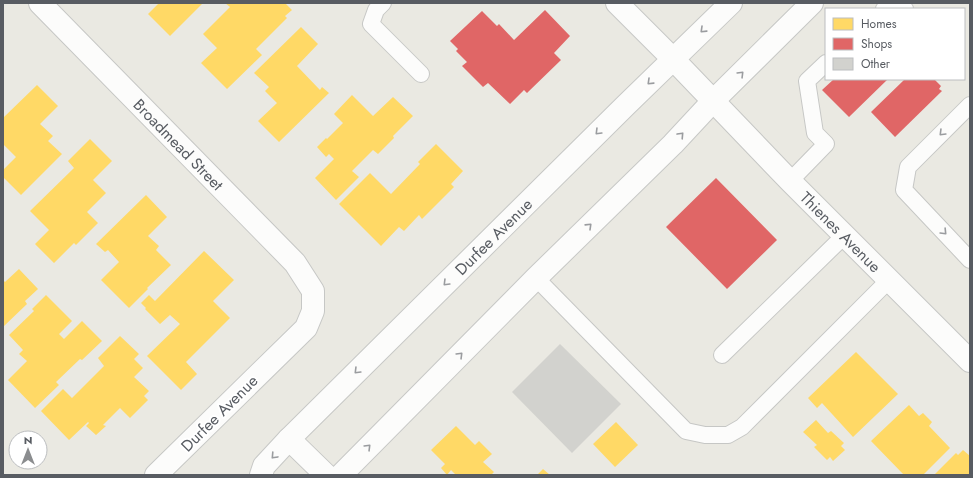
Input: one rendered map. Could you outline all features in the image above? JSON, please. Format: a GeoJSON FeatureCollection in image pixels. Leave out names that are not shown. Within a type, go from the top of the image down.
{"type":"FeatureCollection","features":[{"type":"Feature","properties":{"kind":"main road","name":"Broadmead Street"},"geometry":{"type":"LineString","coordinates":[[40,3],[295,263],[313,291]]}},
{"type":"Feature","properties":{"kind":"main road"},"geometry":{"type":"LineString","coordinates":[[617,3],[673,59]]}},
{"type":"Feature","properties":{"kind":"main road","name":"Durfee Avenue"},"geometry":{"type":"LineString","coordinates":[[262,475],[264,466],[289,439],[731,3]]}},
{"type":"Feature","properties":{"kind":"main road"},"geometry":{"type":"LineString","coordinates":[[341,475],[536,278],[673,144],[713,101],[812,3]]}},
{"type":"Feature","properties":{"kind":"main road","name":"Thienes Avenue"},"geometry":{"type":"LineString","coordinates":[[673,59],[790,181],[970,360]]}},
{"type":"Feature","properties":{"kind":"main road","name":"Durfee Avenue"},"geometry":{"type":"LineString","coordinates":[[156,475],[306,328],[313,311],[313,291]]}},
{"type":"Feature","properties":{"kind":"main road"},"geometry":{"type":"LineString","coordinates":[[289,439],[326,475]]}},
{"type":"Feature","properties":{"kind":"lane"},"geometry":{"type":"LineString","coordinates":[[383,3],[376,10],[371,24],[421,74]]}},
{"type":"Feature","properties":{"kind":"lane"},"geometry":{"type":"LineString","coordinates":[[790,181],[826,144],[815,133],[807,81],[825,64]]}},
{"type":"Feature","properties":{"kind":"lane"},"geometry":{"type":"LineString","coordinates":[[970,105],[908,168],[904,190],[970,260]]}},
{"type":"Feature","properties":{"kind":"lane"},"geometry":{"type":"LineString","coordinates":[[722,355],[845,235]]}},
{"type":"Feature","properties":{"kind":"lane"},"geometry":{"type":"LineString","coordinates":[[536,278],[686,431],[706,435],[728,435],[742,427],[889,280]]}},
{"type":"Feature","properties":{"kind":"building: Homes"},"geometry":{"type":"Polygon","coordinates":[[[159,3],[203,3],[170,36],[148,14],[159,3]]]}},
{"type":"Feature","properties":{"kind":"building: Homes"},"geometry":{"type":"Polygon","coordinates":[[[225,3],[285,3],[292,10],[285,16],[287,18],[256,49],[262,55],[227,89],[201,63],[217,48],[203,34],[230,7],[225,3]]]}},
{"type":"Feature","properties":{"kind":"building: Homes"},"geometry":{"type":"Polygon","coordinates":[[[301,27],[318,44],[297,66],[320,90],[322,87],[329,93],[279,142],[258,121],[277,103],[265,91],[269,87],[254,73],[301,27]]]}},
{"type":"Feature","properties":{"kind":"building: Homes"},"geometry":{"type":"Polygon","coordinates":[[[37,85],[58,106],[40,124],[53,136],[48,141],[62,154],[21,195],[3,177],[3,170],[16,157],[3,144],[3,118],[37,85]]]}},
{"type":"Feature","properties":{"kind":"building: Homes"},"geometry":{"type":"Polygon","coordinates":[[[352,95],[373,116],[393,97],[413,116],[378,154],[373,150],[352,171],[359,177],[336,200],[315,178],[334,159],[329,154],[326,157],[317,147],[343,123],[334,114],[352,95]]]}},
{"type":"Feature","properties":{"kind":"building: Homes"},"geometry":{"type":"Polygon","coordinates":[[[90,139],[112,161],[93,180],[106,193],[87,212],[98,223],[76,245],[74,243],[54,263],[35,244],[49,230],[30,211],[74,168],[68,161],[90,139]]]}},
{"type":"Feature","properties":{"kind":"building: Homes"},"geometry":{"type":"Polygon","coordinates":[[[436,144],[463,171],[451,184],[454,187],[422,219],[419,215],[404,231],[399,227],[381,246],[339,204],[370,173],[391,194],[420,164],[418,162],[436,144]]]}},
{"type":"Feature","properties":{"kind":"building: Homes"},"geometry":{"type":"Polygon","coordinates":[[[146,195],[167,217],[148,236],[159,246],[156,250],[171,265],[129,308],[101,280],[119,262],[108,250],[105,252],[96,244],[146,195]]]}},
{"type":"Feature","properties":{"kind":"building: Homes"},"geometry":{"type":"Polygon","coordinates":[[[204,251],[234,280],[213,301],[230,318],[186,362],[197,374],[181,390],[147,356],[180,324],[170,315],[160,324],[141,303],[149,295],[155,301],[204,251]]]}},
{"type":"Feature","properties":{"kind":"building: Homes"},"geometry":{"type":"Polygon","coordinates":[[[19,269],[38,289],[25,301],[27,304],[3,327],[3,280],[5,282],[19,269]]]}},
{"type":"Feature","properties":{"kind":"building: Homes"},"geometry":{"type":"Polygon","coordinates":[[[46,295],[72,321],[59,334],[64,339],[82,321],[102,341],[82,360],[80,359],[56,382],[59,385],[35,408],[8,380],[27,361],[19,354],[23,350],[9,335],[34,311],[32,309],[46,295]]]}},
{"type":"Feature","properties":{"kind":"building: Homes"},"geometry":{"type":"Polygon","coordinates":[[[120,336],[139,354],[134,359],[143,368],[134,377],[149,391],[144,396],[148,400],[130,418],[120,408],[103,425],[106,426],[96,435],[86,426],[89,423],[88,422],[69,440],[41,411],[63,389],[72,398],[104,366],[98,358],[120,336]]]}},
{"type":"Feature","properties":{"kind":"building: Homes"},"geometry":{"type":"Polygon","coordinates":[[[856,352],[898,394],[853,437],[822,403],[817,408],[808,398],[856,352]]]}},
{"type":"Feature","properties":{"kind":"building: Homes"},"geometry":{"type":"Polygon","coordinates":[[[909,405],[919,416],[923,413],[932,422],[929,426],[950,448],[923,475],[904,475],[871,441],[909,405]]]}},
{"type":"Feature","properties":{"kind":"building: Homes"},"geometry":{"type":"Polygon","coordinates":[[[816,420],[828,433],[831,431],[844,443],[841,446],[845,450],[833,461],[830,457],[827,460],[814,447],[817,445],[803,432],[816,420]]]}},
{"type":"Feature","properties":{"kind":"building: Homes"},"geometry":{"type":"Polygon","coordinates":[[[616,422],[638,445],[615,467],[593,444],[616,422]]]}},
{"type":"Feature","properties":{"kind":"building: Homes"},"geometry":{"type":"Polygon","coordinates":[[[456,426],[475,445],[479,441],[492,454],[483,462],[494,472],[491,475],[456,475],[451,470],[447,475],[441,468],[445,464],[431,450],[456,426]]]}},
{"type":"Feature","properties":{"kind":"building: Homes"},"geometry":{"type":"Polygon","coordinates":[[[963,450],[970,456],[970,475],[934,475],[956,453],[958,455],[963,450]]]}},
{"type":"Feature","properties":{"kind":"building: Homes"},"geometry":{"type":"Polygon","coordinates":[[[543,469],[550,475],[537,475],[543,469]]]}},
{"type":"Feature","properties":{"kind":"building: Shops"},"geometry":{"type":"Polygon","coordinates":[[[545,10],[570,36],[554,53],[561,60],[527,93],[524,90],[510,104],[488,83],[483,87],[462,66],[467,62],[456,51],[458,49],[450,41],[482,11],[497,26],[499,24],[514,40],[545,10]]]}},
{"type":"Feature","properties":{"kind":"building: Shops"},"geometry":{"type":"Polygon","coordinates":[[[833,80],[887,80],[849,117],[822,90],[833,80]]]}},
{"type":"Feature","properties":{"kind":"building: Shops"},"geometry":{"type":"Polygon","coordinates":[[[904,80],[935,80],[941,86],[939,89],[942,91],[895,137],[871,112],[904,80]]]}},
{"type":"Feature","properties":{"kind":"building: Shops"},"geometry":{"type":"Polygon","coordinates":[[[716,178],[777,240],[727,289],[666,227],[716,178]]]}},
{"type":"Feature","properties":{"kind":"building: Other"},"geometry":{"type":"Polygon","coordinates":[[[560,344],[621,404],[572,453],[512,392],[560,344]]]}}]}
